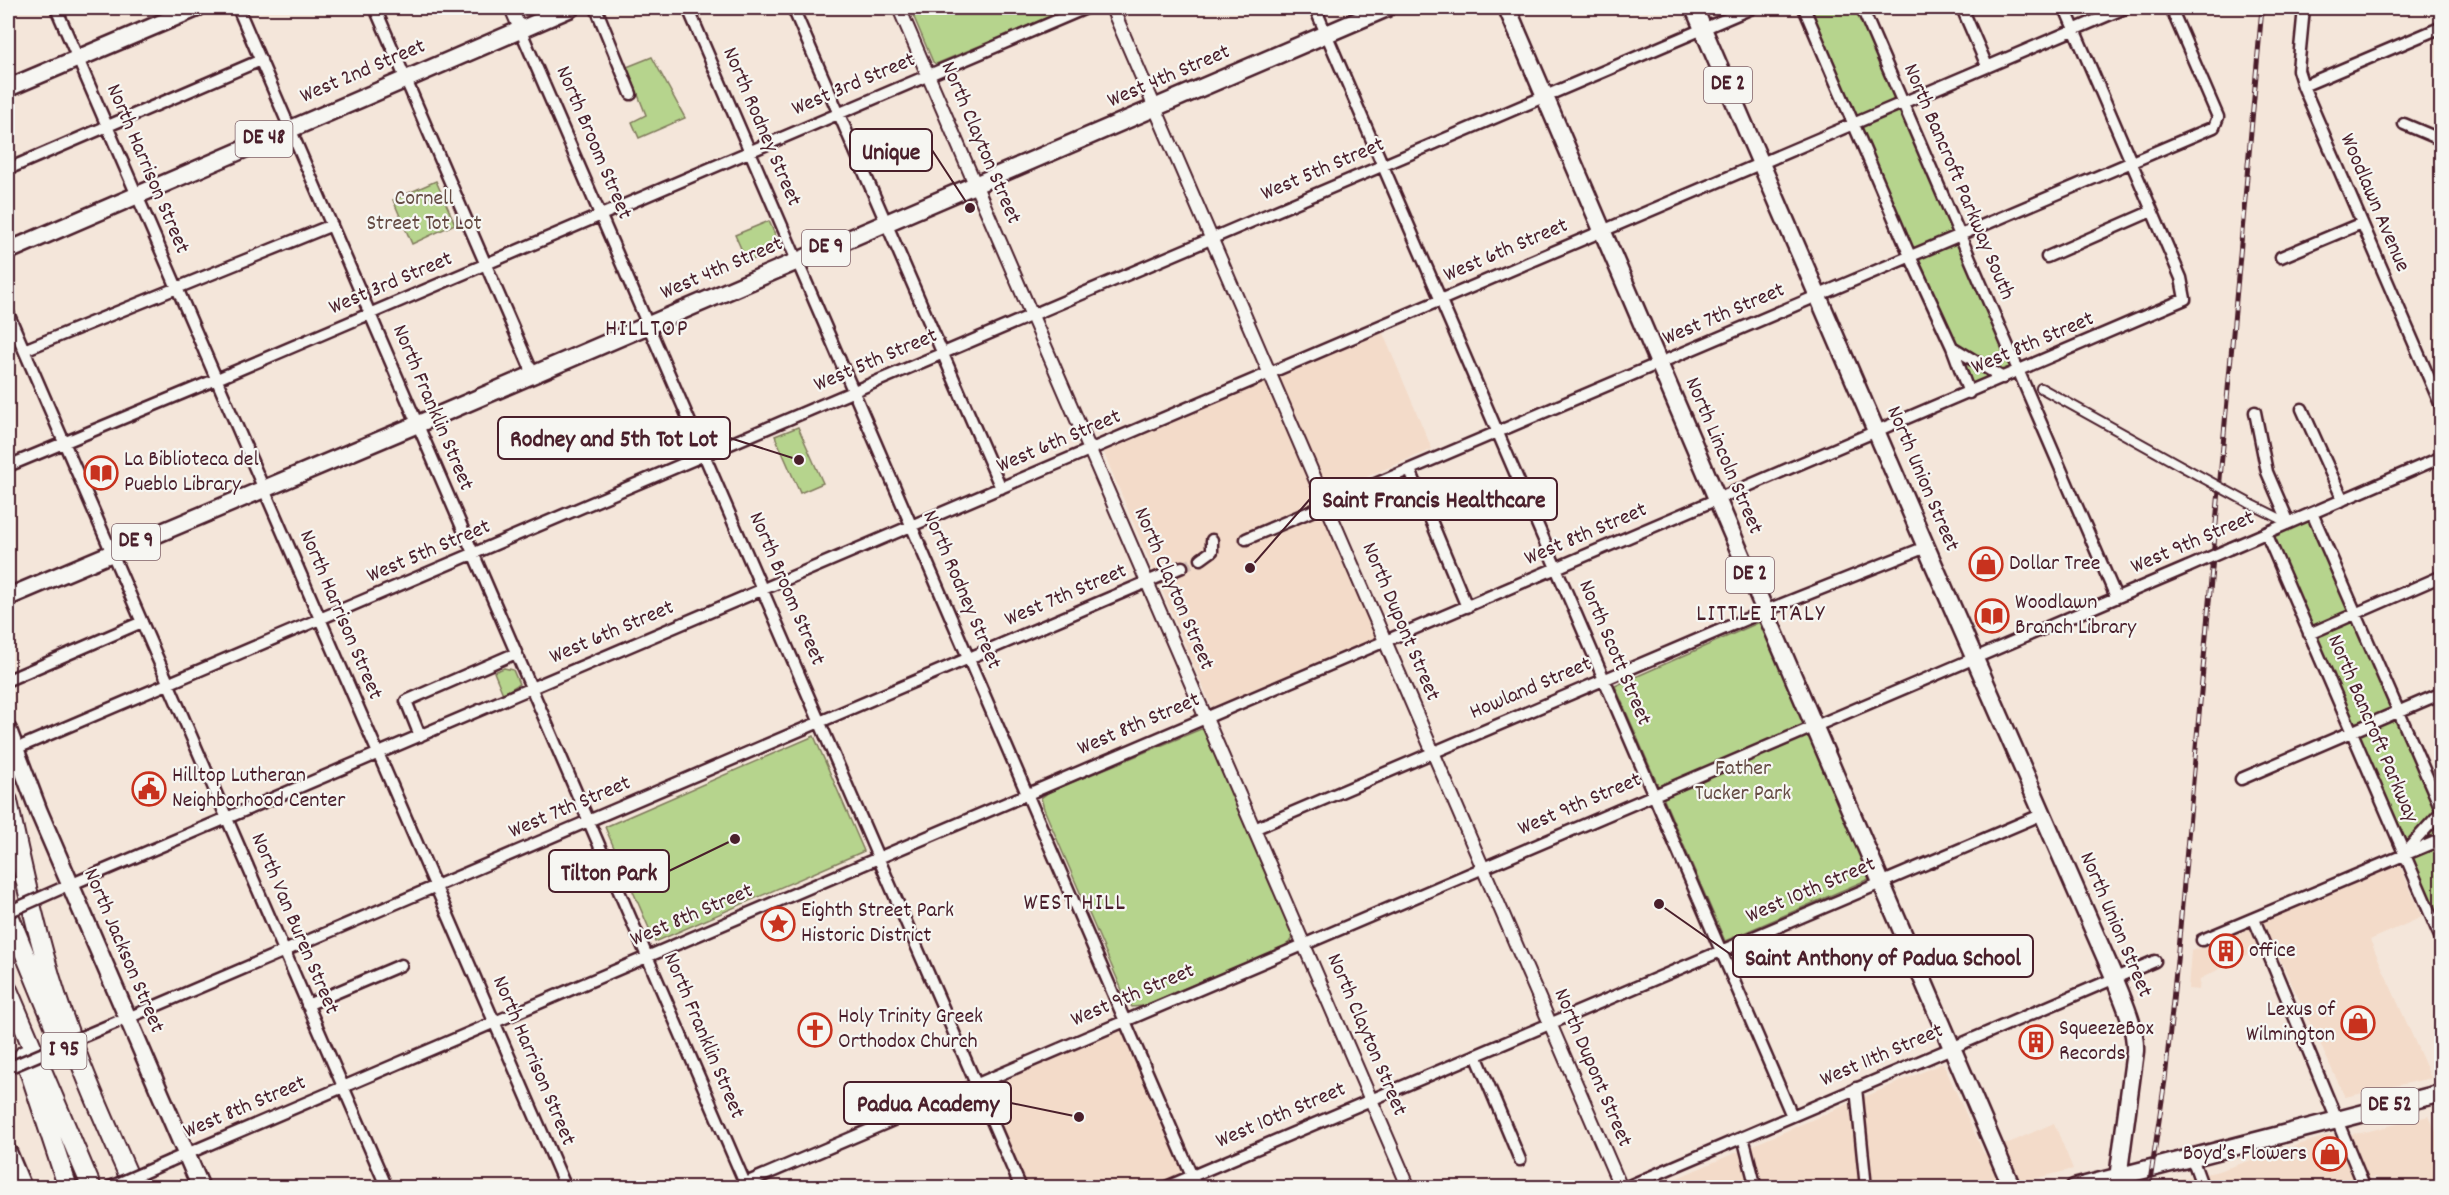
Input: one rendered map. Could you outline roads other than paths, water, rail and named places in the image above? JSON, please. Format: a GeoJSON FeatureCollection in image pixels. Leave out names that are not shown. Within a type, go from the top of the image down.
{"type":"FeatureCollection","features":[{"type":"Feature","properties":{"kind":"highway"},"geometry":{"type":"LineString","coordinates":[[8,801],[24,875],[58,1001],[103,1117],[134,1188]]}},
{"type":"Feature","properties":{"kind":"highway","name":"I 95"},"geometry":{"type":"LineString","coordinates":[[8,912],[123,1188]]}},
{"type":"Feature","properties":{"kind":"highway","name":"I 95"},"geometry":{"type":"LineString","coordinates":[[8,990],[92,1188]]}},
{"type":"Feature","properties":{"kind":"highway"},"geometry":{"type":"LineString","coordinates":[[8,1011],[68,1188]]}},
{"type":"Feature","properties":{"kind":"main road"},"geometry":{"type":"LineString","coordinates":[[8,88],[197,8]]}},
{"type":"Feature","properties":{"kind":"main road","name":"West 2nd Street"},"geometry":{"type":"LineString","coordinates":[[8,251],[571,8]]}},
{"type":"Feature","properties":{"kind":"main road","name":"West 4th Street"},"geometry":{"type":"LineString","coordinates":[[8,597],[1387,8]]}},
{"type":"Feature","properties":{"kind":"main road","name":"North Lincoln Street"},"geometry":{"type":"LineString","coordinates":[[1507,8],[2012,1188]]}},
{"type":"Feature","properties":{"kind":"main road","name":"North Union Street"},"geometry":{"type":"LineString","coordinates":[[1694,8],[2114,977],[2131,1022],[2135,1043],[2118,1178]]}},
{"type":"Feature","properties":{"kind":"main road","name":"North Jackson Street"},"geometry":{"type":"LineString","coordinates":[[8,730],[65,887],[122,1020],[201,1188]]}},
{"type":"Feature","properties":{"kind":"main road","name":"DE 52"},"geometry":{"type":"LineString","coordinates":[[2074,1188],[2442,1093]]}},
{"type":"Feature","properties":{"kind":"main road"},"geometry":{"type":"LineString","coordinates":[[8,1152],[23,1188]]}},
{"type":"Feature","properties":{"kind":"street","name":"North Harrison Street"},"geometry":{"type":"LineString","coordinates":[[56,8],[566,1188]]}},
{"type":"Feature","properties":{"kind":"street","name":"North Franklin Street"},"geometry":{"type":"LineString","coordinates":[[238,8],[746,1185]]}},
{"type":"Feature","properties":{"kind":"street"},"geometry":{"type":"LineString","coordinates":[[375,8],[533,374]]}},
{"type":"Feature","properties":{"kind":"street","name":"North Broom Street"},"geometry":{"type":"LineString","coordinates":[[511,8],[1021,1188]]}},
{"type":"Feature","properties":{"kind":"street"},"geometry":{"type":"LineString","coordinates":[[596,8],[631,94]]}},
{"type":"Feature","properties":{"kind":"street","name":"North Rodney Street"},"geometry":{"type":"LineString","coordinates":[[688,8],[1197,1188]]}},
{"type":"Feature","properties":{"kind":"street"},"geometry":{"type":"LineString","coordinates":[[793,8],[1002,488]]}},
{"type":"Feature","properties":{"kind":"street","name":"North Clayton Street"},"geometry":{"type":"LineString","coordinates":[[899,8],[1409,1188]]}},
{"type":"Feature","properties":{"kind":"street","name":"West 3rd Street"},"geometry":{"type":"LineString","coordinates":[[8,466],[1086,8]]}},
{"type":"Feature","properties":{"kind":"street","name":"North Dupont Street"},"geometry":{"type":"LineString","coordinates":[[1112,8],[1622,1188]]}},
{"type":"Feature","properties":{"kind":"street","name":"North Scott Street"},"geometry":{"type":"LineString","coordinates":[[1315,8],[1792,1116]]}},
{"type":"Feature","properties":{"kind":"street","name":"West 5th Street"},"geometry":{"type":"LineString","coordinates":[[15,749],[1752,8]]}},
{"type":"Feature","properties":{"kind":"street"},"geometry":{"type":"LineString","coordinates":[[1804,8],[1910,256],[1952,347],[1969,393]]}},
{"type":"Feature","properties":{"kind":"street","name":"North Bancroft Parkway South"},"geometry":{"type":"LineString","coordinates":[[1862,8],[2116,597]]}},
{"type":"Feature","properties":{"kind":"street"},"geometry":{"type":"LineString","coordinates":[[1962,8],[1988,66]]}},
{"type":"Feature","properties":{"kind":"street"},"geometry":{"type":"LineString","coordinates":[[2048,257],[2152,211],[2065,8]]}},
{"type":"Feature","properties":{"kind":"street","name":"West 6th Street"},"geometry":{"type":"LineString","coordinates":[[8,912],[2125,8]]}},
{"type":"Feature","properties":{"kind":"street","name":"West 7th Street"},"geometry":{"type":"LineString","coordinates":[[1246,538],[1327,506],[2217,124],[2218,117],[2171,8]]}},
{"type":"Feature","properties":{"kind":"street","name":"Woodlawn Avenue"},"geometry":{"type":"LineString","coordinates":[[2304,8],[2298,70],[2302,86],[2442,408]]}},
{"type":"Feature","properties":{"kind":"street"},"geometry":{"type":"LineString","coordinates":[[2302,86],[2442,27]]}},
{"type":"Feature","properties":{"kind":"street"},"geometry":{"type":"LineString","coordinates":[[8,169],[261,60]]}},
{"type":"Feature","properties":{"kind":"street"},"geometry":{"type":"LineString","coordinates":[[2404,124],[2442,140]]}},
{"type":"Feature","properties":{"kind":"street","name":"West 8th Street"},"geometry":{"type":"LineString","coordinates":[[108,1188],[2185,299],[2181,278],[2152,211]]}},
{"type":"Feature","properties":{"kind":"street"},"geometry":{"type":"LineString","coordinates":[[2281,257],[2362,223]]}},
{"type":"Feature","properties":{"kind":"street"},"geometry":{"type":"LineString","coordinates":[[24,350],[332,225]]}},
{"type":"Feature","properties":{"kind":"street","name":"North Van Buren Street"},"geometry":{"type":"LineString","coordinates":[[8,313],[387,1188]]}},
{"type":"Feature","properties":{"kind":"street"},"geometry":{"type":"LineString","coordinates":[[1952,347],[2003,378]]}},
{"type":"Feature","properties":{"kind":"street"},"geometry":{"type":"LineString","coordinates":[[2041,388],[2289,523]]}},
{"type":"Feature","properties":{"kind":"street"},"geometry":{"type":"LineString","coordinates":[[2302,409],[2343,500]]}},
{"type":"Feature","properties":{"kind":"street"},"geometry":{"type":"LineString","coordinates":[[2255,412],[2266,472],[2289,523]]}},
{"type":"Feature","properties":{"kind":"street","name":"West 9th Street"},"geometry":{"type":"LineString","coordinates":[[734,1188],[746,1185],[1125,1020],[2442,457]]}},
{"type":"Feature","properties":{"kind":"street"},"geometry":{"type":"LineString","coordinates":[[1410,470],[1467,607]]}},
{"type":"Feature","properties":{"kind":"street","name":"North Bancroft Parkway"},"geometry":{"type":"LineString","coordinates":[[2312,513],[2442,811]]}},
{"type":"Feature","properties":{"kind":"street","name":"North Bancroft Parkway"},"geometry":{"type":"LineString","coordinates":[[2266,533],[2442,941]]}},
{"type":"Feature","properties":{"kind":"street"},"geometry":{"type":"LineString","coordinates":[[1201,559],[1212,551],[1212,540]]}},
{"type":"Feature","properties":{"kind":"street","name":"Howland Street"},"geometry":{"type":"LineString","coordinates":[[1254,829],[1766,611],[1926,547]]}},
{"type":"Feature","properties":{"kind":"street","name":"West 7th Street"},"geometry":{"type":"LineString","coordinates":[[8,1068],[1182,567]]}},
{"type":"Feature","properties":{"kind":"street"},"geometry":{"type":"LineString","coordinates":[[2309,634],[2442,576]]}},
{"type":"Feature","properties":{"kind":"street"},"geometry":{"type":"LineString","coordinates":[[8,680],[142,622]]}},
{"type":"Feature","properties":{"kind":"street"},"geometry":{"type":"LineString","coordinates":[[420,736],[406,701],[516,653]]}},
{"type":"Feature","properties":{"kind":"street"},"geometry":{"type":"LineString","coordinates":[[2241,779],[2442,693]]}},
{"type":"Feature","properties":{"kind":"street"},"geometry":{"type":"LineString","coordinates":[[2404,854],[2442,811]]}},
{"type":"Feature","properties":{"kind":"street","name":"West 10th Street"},"geometry":{"type":"LineString","coordinates":[[1164,1188],[2043,813]]}},
{"type":"Feature","properties":{"kind":"street"},"geometry":{"type":"LineString","coordinates":[[2202,940],[2442,839]]}},
{"type":"Feature","properties":{"kind":"street"},"geometry":{"type":"LineString","coordinates":[[2254,919],[2366,1188]]}},
{"type":"Feature","properties":{"kind":"street","name":"West 11th Street"},"geometry":{"type":"LineString","coordinates":[[1622,1188],[2155,961]]}},
{"type":"Feature","properties":{"kind":"street"},"geometry":{"type":"LineString","coordinates":[[308,1005],[401,965]]}},
{"type":"Feature","properties":{"kind":"street"},"geometry":{"type":"LineString","coordinates":[[1476,1055],[1520,1160]]}},
{"type":"Feature","properties":{"kind":"street"},"geometry":{"type":"LineString","coordinates":[[1856,1088],[1866,1188]]}},
{"type":"Feature","properties":{"kind":"street"},"geometry":{"type":"LineString","coordinates":[[1743,1137],[1756,1188]]}},
{"type":"Feature","properties":{"kind":"street"},"geometry":{"type":"LineString","coordinates":[[2192,1158],[2204,1188]]}},
{"type":"Feature","properties":{"kind":"tunnel"},"geometry":{"type":"LineString","coordinates":[[1182,567],[1201,559]]}},
{"type":"Feature","properties":{"kind":"railway"},"geometry":{"type":"LineString","coordinates":[[2149,1188],[2165,1080],[2177,961],[2262,8]]}},
{"type":"Feature","properties":{"kind":"place","name":"Unique"},"geometry":{"type":"Point","coordinates":[970,208]}},
{"type":"Feature","properties":{"kind":"place","name":"Rodney and 5th Tot Lot"},"geometry":{"type":"Point","coordinates":[799,460]}},
{"type":"Feature","properties":{"kind":"place","name":"La Biblioteca del Pueblo Library"},"geometry":{"type":"Point","coordinates":[101,473]}},
{"type":"Feature","properties":{"kind":"place","name":"Dollar Tree"},"geometry":{"type":"Point","coordinates":[1986,564]}},
{"type":"Feature","properties":{"kind":"place","name":"Saint Francis Healthcare"},"geometry":{"type":"Point","coordinates":[1250,568]}},
{"type":"Feature","properties":{"kind":"place","name":"Woodlawn Branch Library"},"geometry":{"type":"Point","coordinates":[1992,616]}},
{"type":"Feature","properties":{"kind":"place","name":"Hilltop Lutheran Neighborhood Center"},"geometry":{"type":"Point","coordinates":[149,789]}},
{"type":"Feature","properties":{"kind":"place","name":"Tilton Park"},"geometry":{"type":"Point","coordinates":[735,839]}},
{"type":"Feature","properties":{"kind":"place","name":"Saint Anthony of Padua School"},"geometry":{"type":"Point","coordinates":[1659,904]}},
{"type":"Feature","properties":{"kind":"place","name":"Eighth Street Park Historic District"},"geometry":{"type":"Point","coordinates":[778,924]}},
{"type":"Feature","properties":{"kind":"place","name":"office"},"geometry":{"type":"Point","coordinates":[2226,951]}},
{"type":"Feature","properties":{"kind":"place","name":"Lexus of Wilmington"},"geometry":{"type":"Point","coordinates":[2358,1023]}},
{"type":"Feature","properties":{"kind":"place","name":"Holy Trinity Greek Orthodox Church"},"geometry":{"type":"Point","coordinates":[815,1030]}},
{"type":"Feature","properties":{"kind":"place","name":"SqueezeBox Records"},"geometry":{"type":"Point","coordinates":[2036,1042]}},
{"type":"Feature","properties":{"kind":"place","name":"Padua Academy"},"geometry":{"type":"Point","coordinates":[1079,1117]}},
{"type":"Feature","properties":{"kind":"place","name":"Boyd’s Flowers"},"geometry":{"type":"Point","coordinates":[2330,1154]}},
{"type":"Feature","properties":{"kind":"district","name":"HILLTOP"},"geometry":{"type":"Point","coordinates":[647,330]}},
{"type":"Feature","properties":{"kind":"district","name":"LITTLE ITALY"},"geometry":{"type":"Point","coordinates":[1761,615]}},
{"type":"Feature","properties":{"kind":"district","name":"WEST HILL"},"geometry":{"type":"Point","coordinates":[1075,904]}},
{"type":"Feature","properties":{"kind":"park label","name":"Cornell Street Tot Lot"},"geometry":{"type":"Point","coordinates":[424,212]}},
{"type":"Feature","properties":{"kind":"park label","name":"Father Tucker Park"},"geometry":{"type":"Point","coordinates":[1743,782]}}]}
